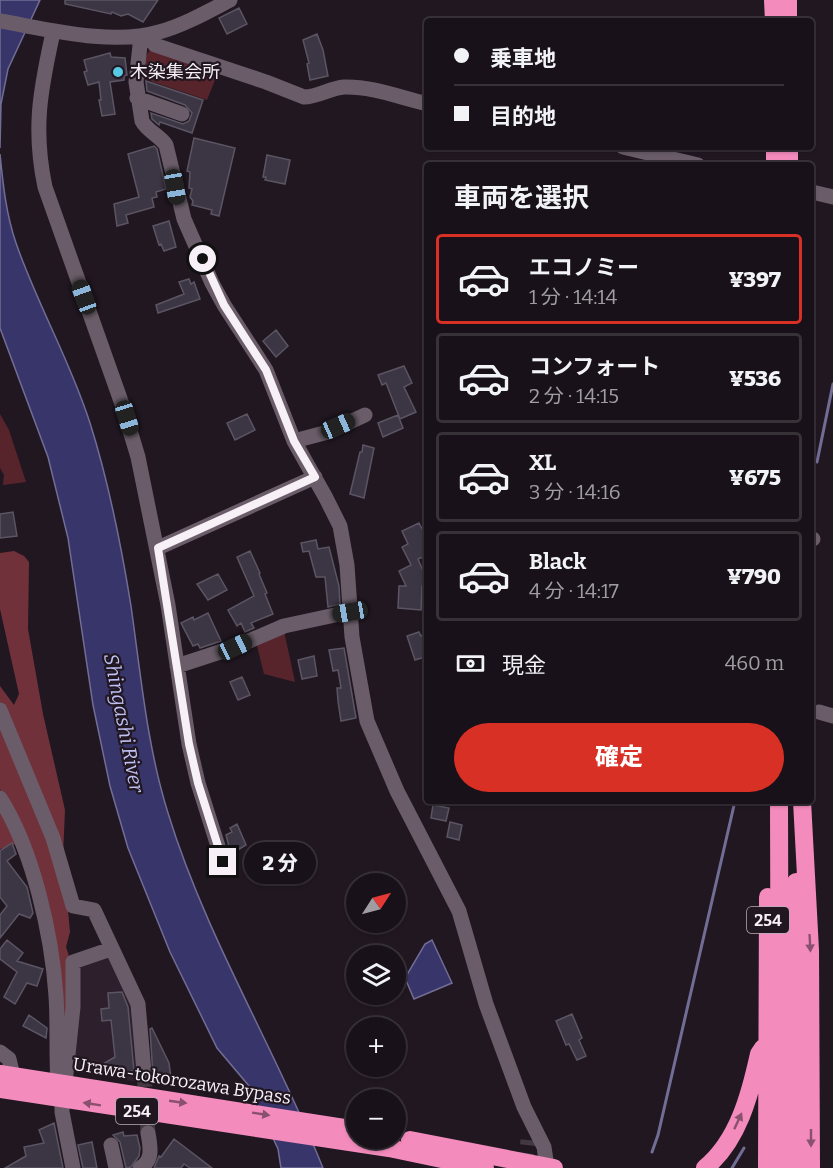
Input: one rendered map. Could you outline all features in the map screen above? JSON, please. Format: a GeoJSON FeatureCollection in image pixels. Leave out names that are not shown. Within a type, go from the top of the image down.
{"type":"FeatureCollection","features":[{"type":"Feature","properties":{"kind":"highway"},"geometry":{"type":"LineString","coordinates":[[773,0],[774,18]]}},
{"type":"Feature","properties":{"kind":"highway"},"geometry":{"type":"LineString","coordinates":[[788,0],[788,18]]}},
{"type":"Feature","properties":{"kind":"highway","name":"254"},"geometry":{"type":"LineString","coordinates":[[768,804],[781,1035],[793,1168]]}},
{"type":"Feature","properties":{"kind":"highway","name":"254"},"geometry":{"type":"LineString","coordinates":[[779,804],[780,1168]]}},
{"type":"Feature","properties":{"kind":"highway","name":"254"},"geometry":{"type":"LineString","coordinates":[[767,1168],[781,1035],[796,804]]}},
{"type":"Feature","properties":{"kind":"highway","name":"254"},"geometry":{"type":"LineString","coordinates":[[802,804],[810,950],[811,1168]]}},
{"type":"Feature","properties":{"kind":"highway","name":"254"},"geometry":{"type":"LineString","coordinates":[[705,1168],[723,1150],[739,1120],[747,1101],[759,1054],[781,1035]]}},
{"type":"Feature","properties":{"kind":"highway","name":"Urawa-tokorozawa Bypass"},"geometry":{"type":"LineString","coordinates":[[4,1080],[203,1106],[485,1168]]}},
{"type":"Feature","properties":{"kind":"highway","name":"Urawa-tokorozawa Bypass"},"geometry":{"type":"LineString","coordinates":[[62,1088],[212,1122],[334,1133],[346,1131]]}},
{"type":"Feature","properties":{"kind":"highway"},"geometry":{"type":"LineString","coordinates":[[406,1139],[551,1167]]}},
{"type":"Feature","properties":{"kind":"street"},"geometry":{"type":"LineString","coordinates":[[0,21],[50,33],[118,38],[144,36],[181,24],[230,0]]}},
{"type":"Feature","properties":{"kind":"street"},"geometry":{"type":"LineString","coordinates":[[50,33],[38,108],[38,149],[43,177],[51,210],[131,431],[145,483],[158,548],[189,744],[198,783],[223,862]]}},
{"type":"Feature","properties":{"kind":"street"},"geometry":{"type":"LineString","coordinates":[[144,36],[136,74],[137,98],[144,125],[161,138],[166,145],[181,211],[212,283],[266,370],[294,441],[340,526],[347,565],[356,665],[370,729],[397,791],[459,911],[486,1004],[502,1049],[524,1107],[544,1147],[551,1167]]}},
{"type":"Feature","properties":{"kind":"street"},"geometry":{"type":"LineString","coordinates":[[144,36],[155,45],[266,82],[303,97],[337,88],[354,87],[424,103]]}},
{"type":"Feature","properties":{"kind":"street"},"geometry":{"type":"LineString","coordinates":[[137,98],[182,114]]}},
{"type":"Feature","properties":{"kind":"street"},"geometry":{"type":"LineString","coordinates":[[636,150],[686,162]]}},
{"type":"Feature","properties":{"kind":"street"},"geometry":{"type":"LineString","coordinates":[[814,192],[833,197]]}},
{"type":"Feature","properties":{"kind":"street"},"geometry":{"type":"LineString","coordinates":[[294,441],[328,432],[365,415]]}},
{"type":"Feature","properties":{"kind":"street"},"geometry":{"type":"LineString","coordinates":[[158,548],[315,477]]}},
{"type":"Feature","properties":{"kind":"street"},"geometry":{"type":"LineString","coordinates":[[177,666],[235,647],[284,626],[350,612]]}},
{"type":"Feature","properties":{"kind":"street"},"geometry":{"type":"LineString","coordinates":[[0,710],[53,838],[73,906],[94,910],[138,1004],[144,1072]]}},
{"type":"Feature","properties":{"kind":"street"},"geometry":{"type":"LineString","coordinates":[[0,798],[15,825],[24,849],[37,887],[48,934],[56,997],[62,1112],[74,1168]]}},
{"type":"Feature","properties":{"kind":"street"},"geometry":{"type":"LineString","coordinates":[[62,1088],[73,1007],[73,962],[111,949]]}},
{"type":"Feature","properties":{"kind":"street"},"geometry":{"type":"LineString","coordinates":[[502,1049],[502,1067],[528,1140]]}},
{"type":"Feature","properties":{"kind":"street"},"geometry":{"type":"LineString","coordinates":[[0,1052],[9,1059],[4,1080]]}},
{"type":"Feature","properties":{"kind":"street"},"geometry":{"type":"LineString","coordinates":[[140,1168],[150,1159],[148,1133]]}},
{"type":"Feature","properties":{"kind":"street"},"geometry":{"type":"LineString","coordinates":[[111,1145],[116,1168]]}},
{"type":"Feature","properties":{"kind":"shaded area"},"geometry":{"type":"Polygon","coordinates":[[[151,48],[219,70],[207,100],[141,78],[146,56],[151,48]]]}},
{"type":"Feature","properties":{"kind":"shaded area"},"geometry":{"type":"Polygon","coordinates":[[[0,414],[9,430],[26,482],[3,485],[4,475],[0,468],[0,414]]]}},
{"type":"Feature","properties":{"kind":"shaded area"},"geometry":{"type":"Polygon","coordinates":[[[14,551],[24,556],[29,562],[28,629],[43,714],[65,810],[63,856],[70,932],[66,947],[70,959],[64,1029],[54,948],[15,844],[9,848],[0,849],[0,806],[5,797],[0,789],[0,686],[14,705],[19,694],[0,609],[0,553],[14,551]]]}},
{"type":"Feature","properties":{"kind":"shaded area"},"geometry":{"type":"Polygon","coordinates":[[[284,631],[295,682],[264,674],[256,642],[284,631]]]}},
{"type":"Feature","properties":{"kind":"shaded area"},"geometry":{"type":"Polygon","coordinates":[[[110,954],[135,1005],[143,1083],[71,1071],[75,965],[110,954]]]}},
{"type":"Feature","properties":{"kind":"water"},"geometry":{"type":"Polygon","coordinates":[[[0,0],[40,0],[8,69],[1,104],[0,148],[0,0]]]}},
{"type":"Feature","properties":{"kind":"water","name":"Shingashi River"},"geometry":{"type":"Polygon","coordinates":[[[0,154],[7,210],[16,243],[82,400],[103,468],[131,606],[145,711],[168,813],[184,859],[221,948],[284,1079],[323,1168],[281,1168],[278,1149],[249,1086],[217,1048],[170,952],[128,848],[110,786],[93,705],[68,538],[48,457],[0,328],[0,154]]]}},
{"type":"Feature","properties":{"kind":"water"},"geometry":{"type":"Polygon","coordinates":[[[432,940],[452,983],[414,999],[406,976],[425,944],[432,940]]]}},
{"type":"Feature","properties":{"kind":"building"},"geometry":{"type":"Polygon","coordinates":[[[65,0],[158,0],[143,22],[128,14],[121,16],[112,12],[111,14],[65,4],[65,0]]]}},
{"type":"Feature","properties":{"kind":"building"},"geometry":{"type":"Polygon","coordinates":[[[239,8],[247,24],[227,34],[219,18],[239,8]]]}},
{"type":"Feature","properties":{"kind":"building"},"geometry":{"type":"Polygon","coordinates":[[[317,34],[328,76],[310,80],[307,64],[309,63],[303,40],[317,34]]]}},
{"type":"Feature","properties":{"kind":"building"},"geometry":{"type":"Polygon","coordinates":[[[110,53],[111,57],[125,58],[127,75],[124,76],[124,80],[110,82],[115,114],[102,116],[99,82],[88,85],[84,72],[87,71],[84,60],[110,53]]]}},
{"type":"Feature","properties":{"kind":"building"},"geometry":{"type":"Polygon","coordinates":[[[146,81],[203,100],[192,133],[160,122],[159,125],[152,119],[151,113],[183,124],[189,121],[192,113],[185,105],[147,91],[146,81]]]}},
{"type":"Feature","properties":{"kind":"building"},"geometry":{"type":"Polygon","coordinates":[[[194,138],[235,148],[219,216],[211,214],[212,210],[192,205],[193,201],[190,197],[192,189],[189,188],[190,172],[187,171],[194,138]]]}},
{"type":"Feature","properties":{"kind":"building"},"geometry":{"type":"Polygon","coordinates":[[[154,146],[157,149],[166,189],[156,192],[157,197],[152,198],[154,207],[126,215],[128,223],[117,226],[114,204],[139,197],[128,154],[154,146]]]}},
{"type":"Feature","properties":{"kind":"building"},"geometry":{"type":"Polygon","coordinates":[[[267,155],[290,160],[285,184],[265,180],[266,177],[263,177],[267,155]]]}},
{"type":"Feature","properties":{"kind":"building"},"geometry":{"type":"Polygon","coordinates":[[[169,221],[176,247],[164,251],[161,244],[159,245],[153,226],[169,221]]]}},
{"type":"Feature","properties":{"kind":"building"},"geometry":{"type":"Polygon","coordinates":[[[189,279],[191,284],[194,282],[200,299],[158,313],[156,305],[184,294],[179,282],[189,279]]]}},
{"type":"Feature","properties":{"kind":"building"},"geometry":{"type":"Polygon","coordinates":[[[276,330],[288,346],[276,357],[263,341],[276,330]]]}},
{"type":"Feature","properties":{"kind":"building"},"geometry":{"type":"Polygon","coordinates":[[[404,366],[412,383],[404,387],[416,412],[400,419],[386,383],[382,385],[378,375],[404,366]]]}},
{"type":"Feature","properties":{"kind":"building"},"geometry":{"type":"Polygon","coordinates":[[[247,414],[255,430],[235,440],[227,423],[247,414]]]}},
{"type":"Feature","properties":{"kind":"building"},"geometry":{"type":"Polygon","coordinates":[[[398,415],[403,428],[383,437],[378,423],[398,415]]]}},
{"type":"Feature","properties":{"kind":"building"},"geometry":{"type":"Polygon","coordinates":[[[363,445],[374,448],[364,498],[350,494],[363,445]]]}},
{"type":"Feature","properties":{"kind":"building"},"geometry":{"type":"Polygon","coordinates":[[[13,512],[17,536],[0,538],[0,514],[13,512]]]}},
{"type":"Feature","properties":{"kind":"building"},"geometry":{"type":"Polygon","coordinates":[[[419,523],[424,532],[424,557],[418,559],[424,573],[421,610],[398,608],[399,586],[406,586],[399,571],[411,565],[402,547],[408,544],[402,531],[419,523]]]}},
{"type":"Feature","properties":{"kind":"building"},"geometry":{"type":"Polygon","coordinates":[[[316,540],[318,549],[329,547],[339,586],[340,604],[328,607],[325,577],[316,577],[309,551],[303,552],[301,543],[316,540]]]}},
{"type":"Feature","properties":{"kind":"building"},"geometry":{"type":"Polygon","coordinates":[[[250,551],[260,573],[273,614],[251,623],[254,628],[245,632],[241,623],[237,626],[228,610],[254,596],[237,557],[250,551]]]}},
{"type":"Feature","properties":{"kind":"building"},"geometry":{"type":"Polygon","coordinates":[[[218,574],[227,590],[208,600],[197,584],[218,574]]]}},
{"type":"Feature","properties":{"kind":"building"},"geometry":{"type":"Polygon","coordinates":[[[208,613],[221,641],[200,648],[198,644],[193,646],[181,623],[208,613]]]}},
{"type":"Feature","properties":{"kind":"building"},"geometry":{"type":"Polygon","coordinates":[[[419,632],[421,636],[424,635],[424,657],[415,660],[407,636],[419,632]]]}},
{"type":"Feature","properties":{"kind":"building"},"geometry":{"type":"Polygon","coordinates":[[[344,648],[356,718],[341,721],[337,688],[341,688],[338,670],[333,671],[329,650],[344,648]]]}},
{"type":"Feature","properties":{"kind":"building"},"geometry":{"type":"Polygon","coordinates":[[[314,656],[317,676],[302,679],[298,660],[314,656]]]}},
{"type":"Feature","properties":{"kind":"building"},"geometry":{"type":"Polygon","coordinates":[[[242,677],[250,695],[238,700],[230,682],[242,677]]]}},
{"type":"Feature","properties":{"kind":"building"},"geometry":{"type":"Polygon","coordinates":[[[433,805],[449,808],[446,821],[431,818],[433,805]]]}},
{"type":"Feature","properties":{"kind":"building"},"geometry":{"type":"Polygon","coordinates":[[[450,822],[462,825],[459,840],[447,837],[450,822]]]}},
{"type":"Feature","properties":{"kind":"building"},"geometry":{"type":"Polygon","coordinates":[[[237,824],[246,845],[231,854],[226,835],[232,832],[230,828],[237,824]]]}},
{"type":"Feature","properties":{"kind":"building"},"geometry":{"type":"Polygon","coordinates":[[[12,843],[16,854],[7,861],[27,887],[33,913],[30,918],[19,914],[0,938],[0,915],[7,906],[0,897],[0,851],[12,843]]]}},
{"type":"Feature","properties":{"kind":"building"},"geometry":{"type":"Polygon","coordinates":[[[7,940],[23,953],[17,961],[43,969],[37,986],[27,983],[15,1004],[4,997],[17,972],[0,959],[0,949],[7,940]]]}},
{"type":"Feature","properties":{"kind":"building"},"geometry":{"type":"Polygon","coordinates":[[[122,992],[128,1007],[134,1071],[117,1073],[116,1069],[88,1073],[115,1057],[111,1020],[102,1021],[101,1009],[109,1008],[108,993],[122,992]]]}},
{"type":"Feature","properties":{"kind":"building"},"geometry":{"type":"Polygon","coordinates":[[[572,1014],[582,1038],[579,1040],[586,1056],[577,1060],[569,1044],[566,1045],[556,1021],[572,1014]]]}},
{"type":"Feature","properties":{"kind":"building"},"geometry":{"type":"Polygon","coordinates":[[[29,1015],[47,1028],[46,1038],[23,1026],[29,1015]]]}},
{"type":"Feature","properties":{"kind":"building"},"geometry":{"type":"Polygon","coordinates":[[[152,1028],[169,1063],[171,1078],[153,1076],[150,1029],[152,1028]]]}},
{"type":"Feature","properties":{"kind":"building"},"geometry":{"type":"Polygon","coordinates":[[[54,1123],[63,1168],[5,1168],[26,1156],[24,1147],[44,1143],[39,1130],[54,1123]]]}},
{"type":"Feature","properties":{"kind":"building"},"geometry":{"type":"Polygon","coordinates":[[[123,1132],[124,1136],[137,1135],[140,1148],[139,1156],[131,1167],[126,1168],[120,1142],[113,1135],[123,1132]]]}},
{"type":"Feature","properties":{"kind":"building"},"geometry":{"type":"Polygon","coordinates":[[[174,1139],[212,1168],[190,1168],[184,1164],[181,1168],[154,1168],[159,1156],[161,1157],[174,1139]]]}},
{"type":"Feature","properties":{"kind":"building"},"geometry":{"type":"Polygon","coordinates":[[[92,1142],[97,1168],[83,1168],[78,1145],[92,1142]]]}},
{"type":"Feature","properties":{"kind":"waterway"},"geometry":{"type":"LineString","coordinates":[[817,462],[833,384]]}},
{"type":"Feature","properties":{"kind":"waterway"},"geometry":{"type":"LineString","coordinates":[[652,1152],[658,1135],[734,804]]}},
{"type":"Feature","properties":{"kind":"waterway"},"geometry":{"type":"LineString","coordinates":[[732,1168],[744,1148]]}},
{"type":"Feature","properties":{"kind":"tunnel"},"geometry":{"type":"LineString","coordinates":[[144,1072],[148,1133]]}},
{"type":"Feature","properties":{"kind":"tunnel"},"geometry":{"type":"LineString","coordinates":[[525,1168],[528,1140]]}},
{"type":"Feature","properties":{"kind":"place","name":"木染集会所"},"geometry":{"type":"Point","coordinates":[118,72]}},
{"type":"Feature","properties":{"kind":"route"},"geometry":{"type":"LineString","coordinates":[[203,259],[224,305],[266,370],[286,424],[315,477],[158,548],[189,744],[198,783],[223,862]]}}]}
